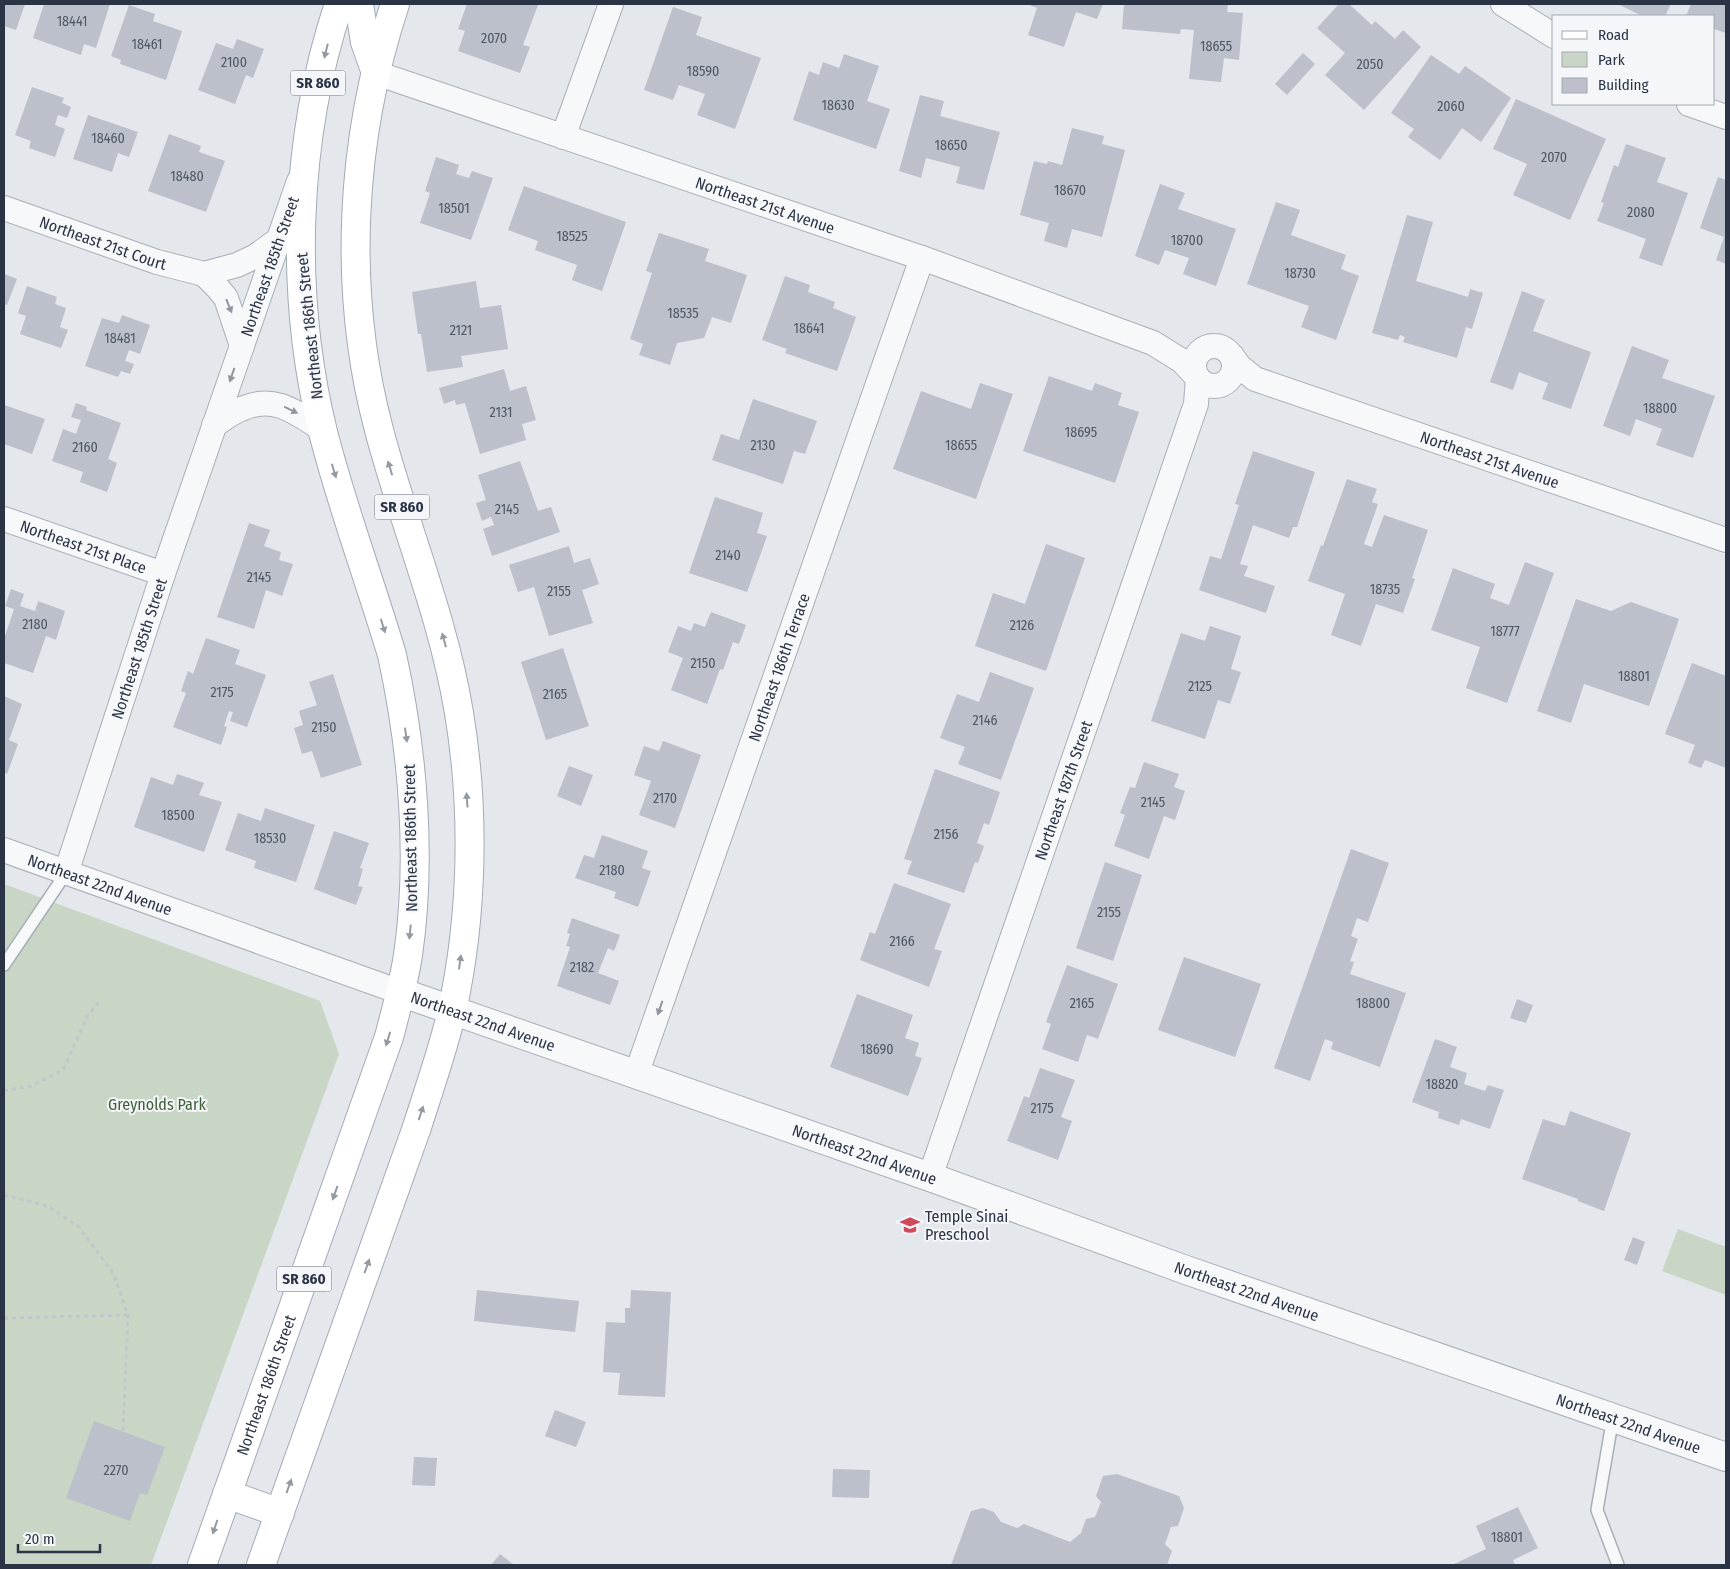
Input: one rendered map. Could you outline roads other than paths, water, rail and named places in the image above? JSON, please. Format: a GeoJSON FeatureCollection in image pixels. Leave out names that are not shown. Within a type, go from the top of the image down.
{"type":"FeatureCollection","features":[{"type":"Feature","properties":{"kind":"main road","name":"SR 860"},"geometry":{"type":"LineString","coordinates":[[260,1565],[417,1127],[445,1039],[452,1010],[464,930],[470,832],[463,744],[453,679],[445,645],[379,431],[370,393],[359,321],[355,254],[362,146],[376,73],[395,4]]}},
{"type":"Feature","properties":{"kind":"main road"},"geometry":{"type":"LineString","coordinates":[[340,5],[365,42],[376,73]]}},
{"type":"Feature","properties":{"kind":"main road","name":"Northeast 186th Street"},"geometry":{"type":"LineString","coordinates":[[202,1565],[389,1037],[408,952],[412,918],[414,859],[411,787],[408,745],[399,687],[392,655],[332,468],[308,350],[301,260],[301,220],[305,163],[317,85],[340,5]]}},
{"type":"Feature","properties":{"kind":"main road"},"geometry":{"type":"LineString","coordinates":[[227,1494],[280,1513]]}},
{"type":"Feature","properties":{"kind":"street"},"geometry":{"type":"LineString","coordinates":[[563,137],[611,4]]}},
{"type":"Feature","properties":{"kind":"street"},"geometry":{"type":"LineString","coordinates":[[1504,4],[1552,35]]}},
{"type":"Feature","properties":{"kind":"street","name":"Northeast 21st Avenue"},"geometry":{"type":"LineString","coordinates":[[376,73],[922,258],[1153,343],[1209,381],[1255,379],[1726,540]]}},
{"type":"Feature","properties":{"kind":"street"},"geometry":{"type":"LineString","coordinates":[[1692,105],[1726,117]]}},
{"type":"Feature","properties":{"kind":"street","name":"Northeast 185th Street"},"geometry":{"type":"LineString","coordinates":[[66,873],[163,574],[305,163]]}},
{"type":"Feature","properties":{"kind":"street","name":"Northeast 21st Court"},"geometry":{"type":"LineString","coordinates":[[4,208],[157,262],[204,274],[237,265],[256,256],[278,240]]}},
{"type":"Feature","properties":{"kind":"street","name":"Northeast 186th Terrace"},"geometry":{"type":"LineString","coordinates":[[636,1075],[922,258]]}},
{"type":"Feature","properties":{"kind":"street"},"geometry":{"type":"LineString","coordinates":[[204,274],[218,287],[226,298],[242,346]]}},
{"type":"Feature","properties":{"kind":"street","name":"Northeast 21st Avenue"},"geometry":{"type":"LineString","coordinates":[[1153,343],[1166,342],[1190,347],[1208,347]]}},
{"type":"Feature","properties":{"kind":"street"},"geometry":{"type":"LineString","coordinates":[[1214,346],[1227,350],[1232,356],[1234,362],[1233,374],[1209,381],[1194,361],[1201,350],[1214,346]]}},
{"type":"Feature","properties":{"kind":"street","name":"Northeast 21st Avenue"},"geometry":{"type":"LineString","coordinates":[[1232,356],[1239,366],[1255,379]]}},
{"type":"Feature","properties":{"kind":"street","name":"Northeast 187th Street"},"geometry":{"type":"LineString","coordinates":[[930,1177],[1196,404],[1209,381]]}},
{"type":"Feature","properties":{"kind":"street"},"geometry":{"type":"LineString","coordinates":[[214,425],[239,409],[260,402],[278,404],[292,410],[323,430]]}},
{"type":"Feature","properties":{"kind":"street","name":"Northeast 21st Place"},"geometry":{"type":"LineString","coordinates":[[4,519],[163,574]]}},
{"type":"Feature","properties":{"kind":"street","name":"Northeast 22nd Avenue"},"geometry":{"type":"LineString","coordinates":[[4,850],[400,992],[930,1177],[1186,1270],[1726,1457]]}},
{"type":"Feature","properties":{"kind":"lane"},"geometry":{"type":"LineString","coordinates":[[4,965],[66,873]]}},
{"type":"Feature","properties":{"kind":"lane"},"geometry":{"type":"LineString","coordinates":[[1612,1418],[1597,1510],[1618,1565]]}},
{"type":"Feature","properties":{"kind":"place","name":"Temple Sinai Preschool"},"geometry":{"type":"Point","coordinates":[910,1225]}},
{"type":"Feature","properties":{"kind":"park label","name":"Greynolds Park"},"geometry":{"type":"Point","coordinates":[157,1104]}}]}
